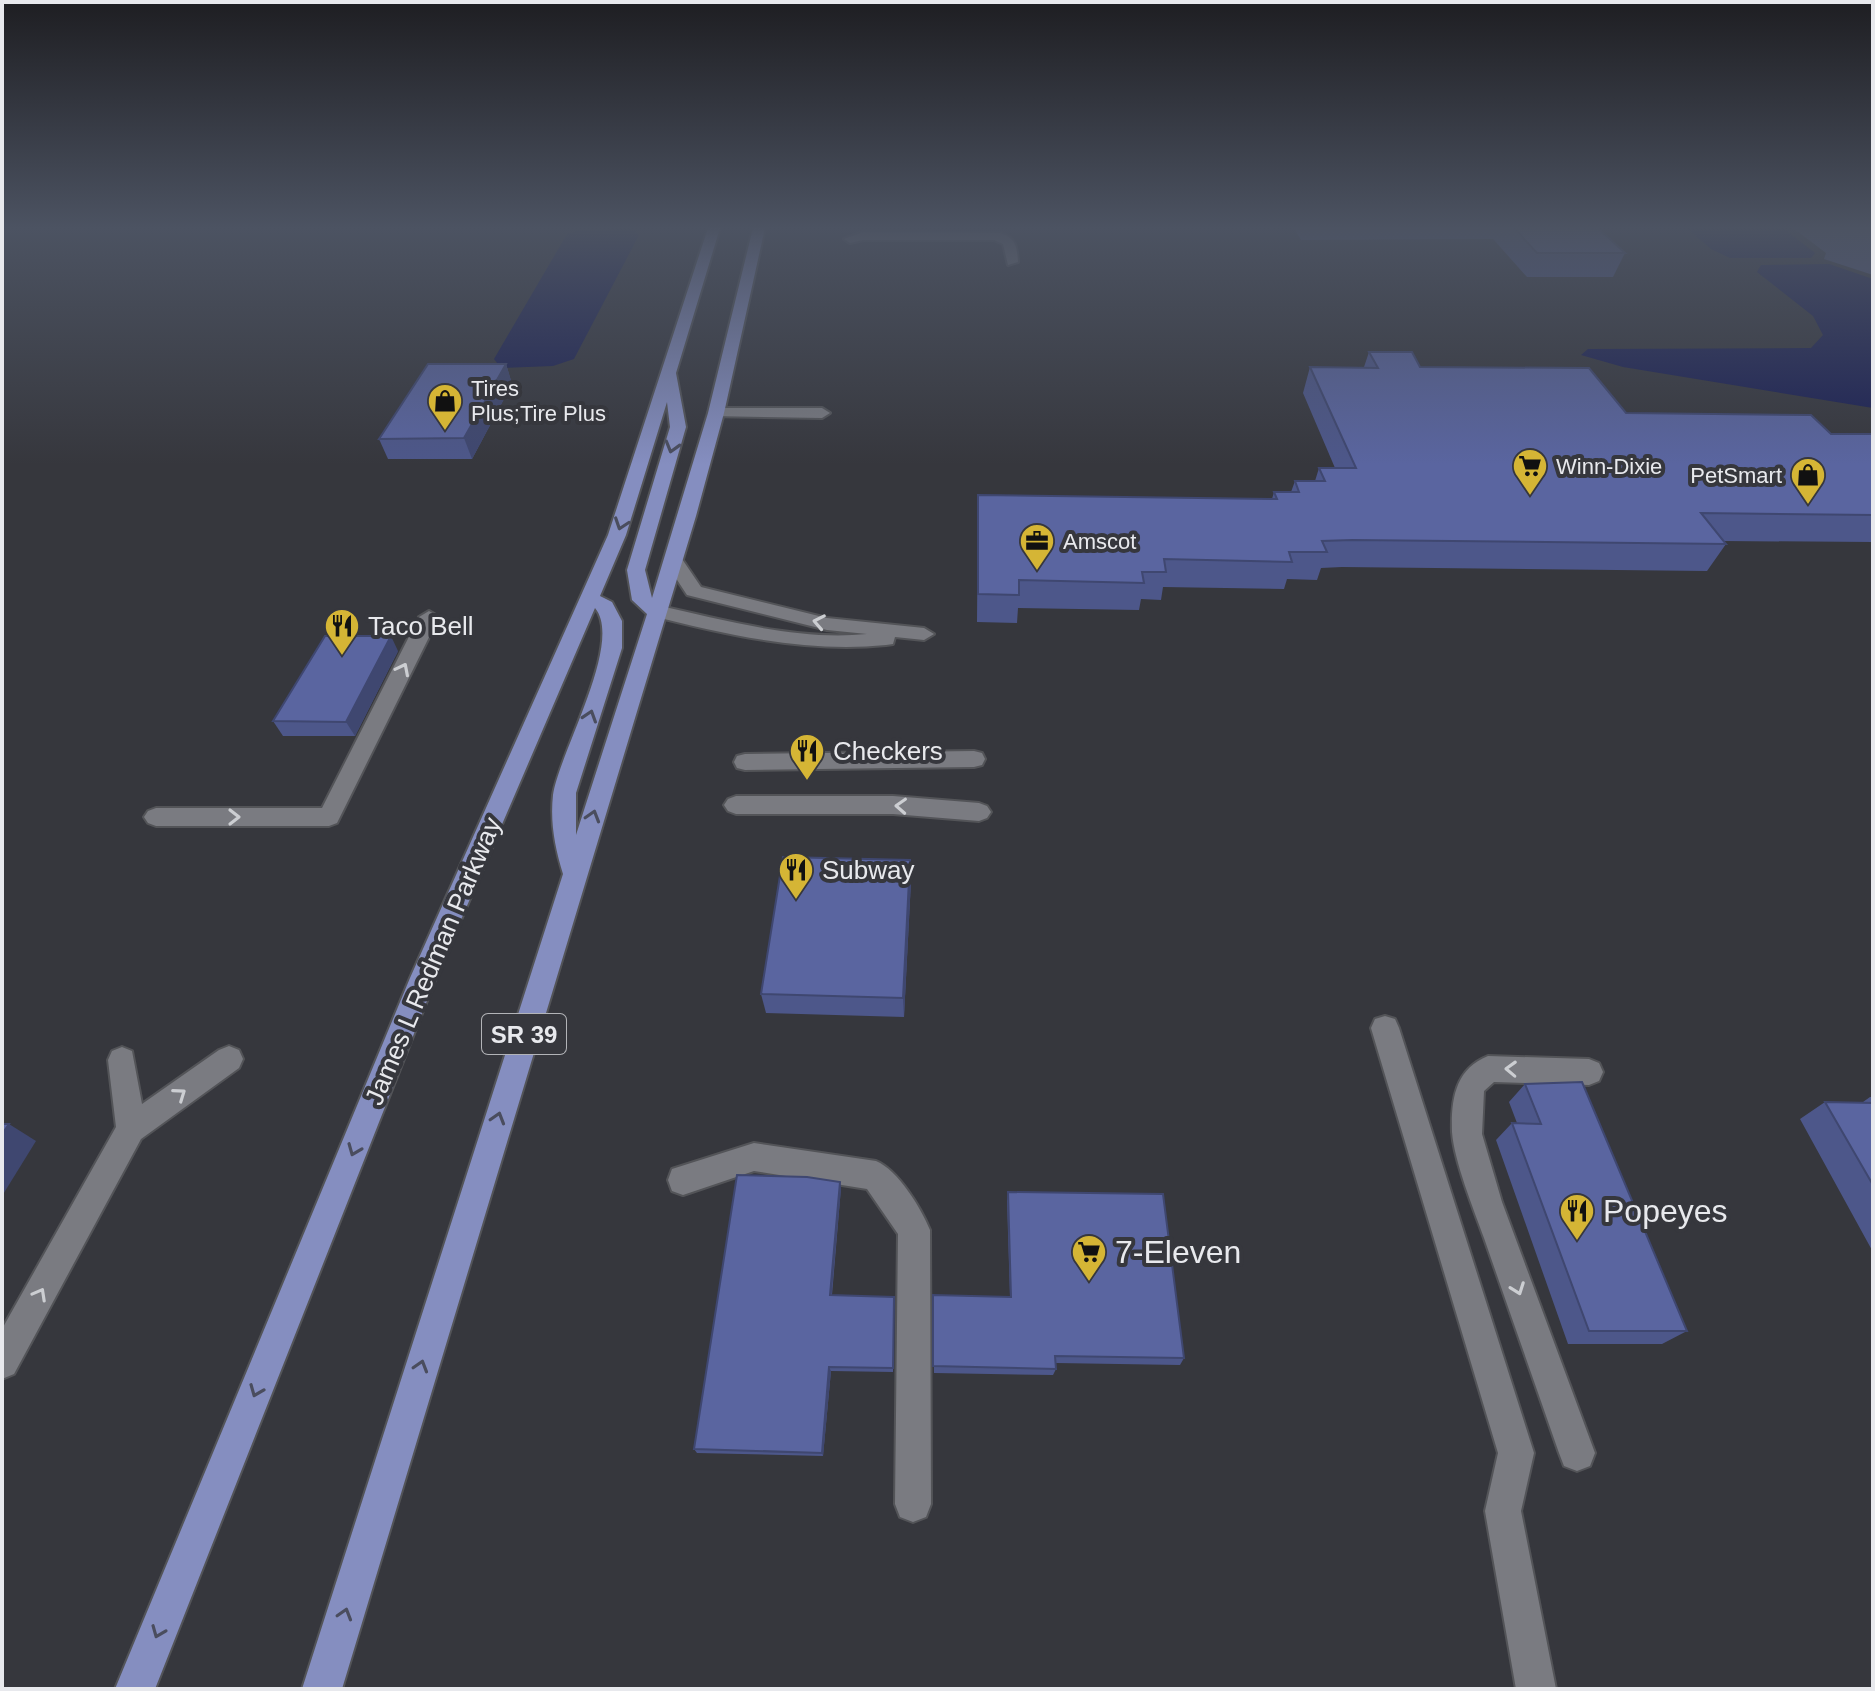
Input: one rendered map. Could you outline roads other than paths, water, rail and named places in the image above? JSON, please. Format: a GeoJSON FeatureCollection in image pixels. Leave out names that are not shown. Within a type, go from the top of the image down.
{"type":"FeatureCollection","features":[{"type":"Feature","properties":{"kind":"main road","name":"James L Redman Parkway"},"geometry":{"type":"LineString","coordinates":[[135,1689],[423,978],[617,535],[690,307]]}},
{"type":"Feature","properties":{"kind":"main road","name":"SR 39"},"geometry":{"type":"LineString","coordinates":[[322,1689],[673,560],[716,413],[741,307]]}},
{"type":"Feature","properties":{"kind":"main road"},"geometry":{"type":"LineString","coordinates":[[656,611],[642,600],[636,570],[678,427],[670,370]]}},
{"type":"Feature","properties":{"kind":"main road"},"geometry":{"type":"LineString","coordinates":[[575,873],[564,835],[565,793],[615,633],[605,606],[590,598]]}},
{"type":"Feature","properties":{"kind":"lane"},"geometry":{"type":"LineString","coordinates":[[716,413],[822,413]]}},
{"type":"Feature","properties":{"kind":"lane"},"geometry":{"type":"LineString","coordinates":[[656,611],[759,633],[851,644],[924,634],[827,624],[694,591],[673,560]]}},
{"type":"Feature","properties":{"kind":"lane"},"geometry":{"type":"LineString","coordinates":[[156,817],[329,817],[429,617]]}},
{"type":"Feature","properties":{"kind":"lane"},"geometry":{"type":"LineString","coordinates":[[745,762],[974,759]]}},
{"type":"Feature","properties":{"kind":"lane"},"geometry":{"type":"LineString","coordinates":[[736,805],[893,805],[979,812]]}},
{"type":"Feature","properties":{"kind":"lane"},"geometry":{"type":"LineString","coordinates":[[1385,1028],[1516,1453],[1503,1511],[1536,1689]]}},
{"type":"Feature","properties":{"kind":"lane"},"geometry":{"type":"LineString","coordinates":[[2,1362],[131,1129],[229,1059]]}},
{"type":"Feature","properties":{"kind":"lane"},"geometry":{"type":"LineString","coordinates":[[122,1060],[131,1129]]}},
{"type":"Feature","properties":{"kind":"lane"},"geometry":{"type":"LineString","coordinates":[[1577,1453],[1487,1202],[1467,1134],[1470,1085],[1488,1069],[1589,1072]]}},
{"type":"Feature","properties":{"kind":"lane"},"geometry":{"type":"LineString","coordinates":[[683,1180],[754,1157],[876,1176],[914,1230],[913,1504]]}},
{"type":"Feature","properties":{"kind":"place","name":"Tires Plus;Tire Plus"},"geometry":{"type":"Point","coordinates":[445,432]}},
{"type":"Feature","properties":{"kind":"place","name":"Winn-Dixie"},"geometry":{"type":"Point","coordinates":[1530,497]}},
{"type":"Feature","properties":{"kind":"place","name":"PetSmart"},"geometry":{"type":"Point","coordinates":[1808,506]}},
{"type":"Feature","properties":{"kind":"place","name":"Amscot"},"geometry":{"type":"Point","coordinates":[1037,572]}},
{"type":"Feature","properties":{"kind":"place","name":"Taco Bell"},"geometry":{"type":"Point","coordinates":[342,657]}},
{"type":"Feature","properties":{"kind":"place","name":"Checkers"},"geometry":{"type":"Point","coordinates":[807,782]}},
{"type":"Feature","properties":{"kind":"place","name":"Subway"},"geometry":{"type":"Point","coordinates":[796,901]}},
{"type":"Feature","properties":{"kind":"place","name":"Popeyes"},"geometry":{"type":"Point","coordinates":[1577,1242]}},
{"type":"Feature","properties":{"kind":"place","name":"7-Eleven"},"geometry":{"type":"Point","coordinates":[1089,1283]}}]}
